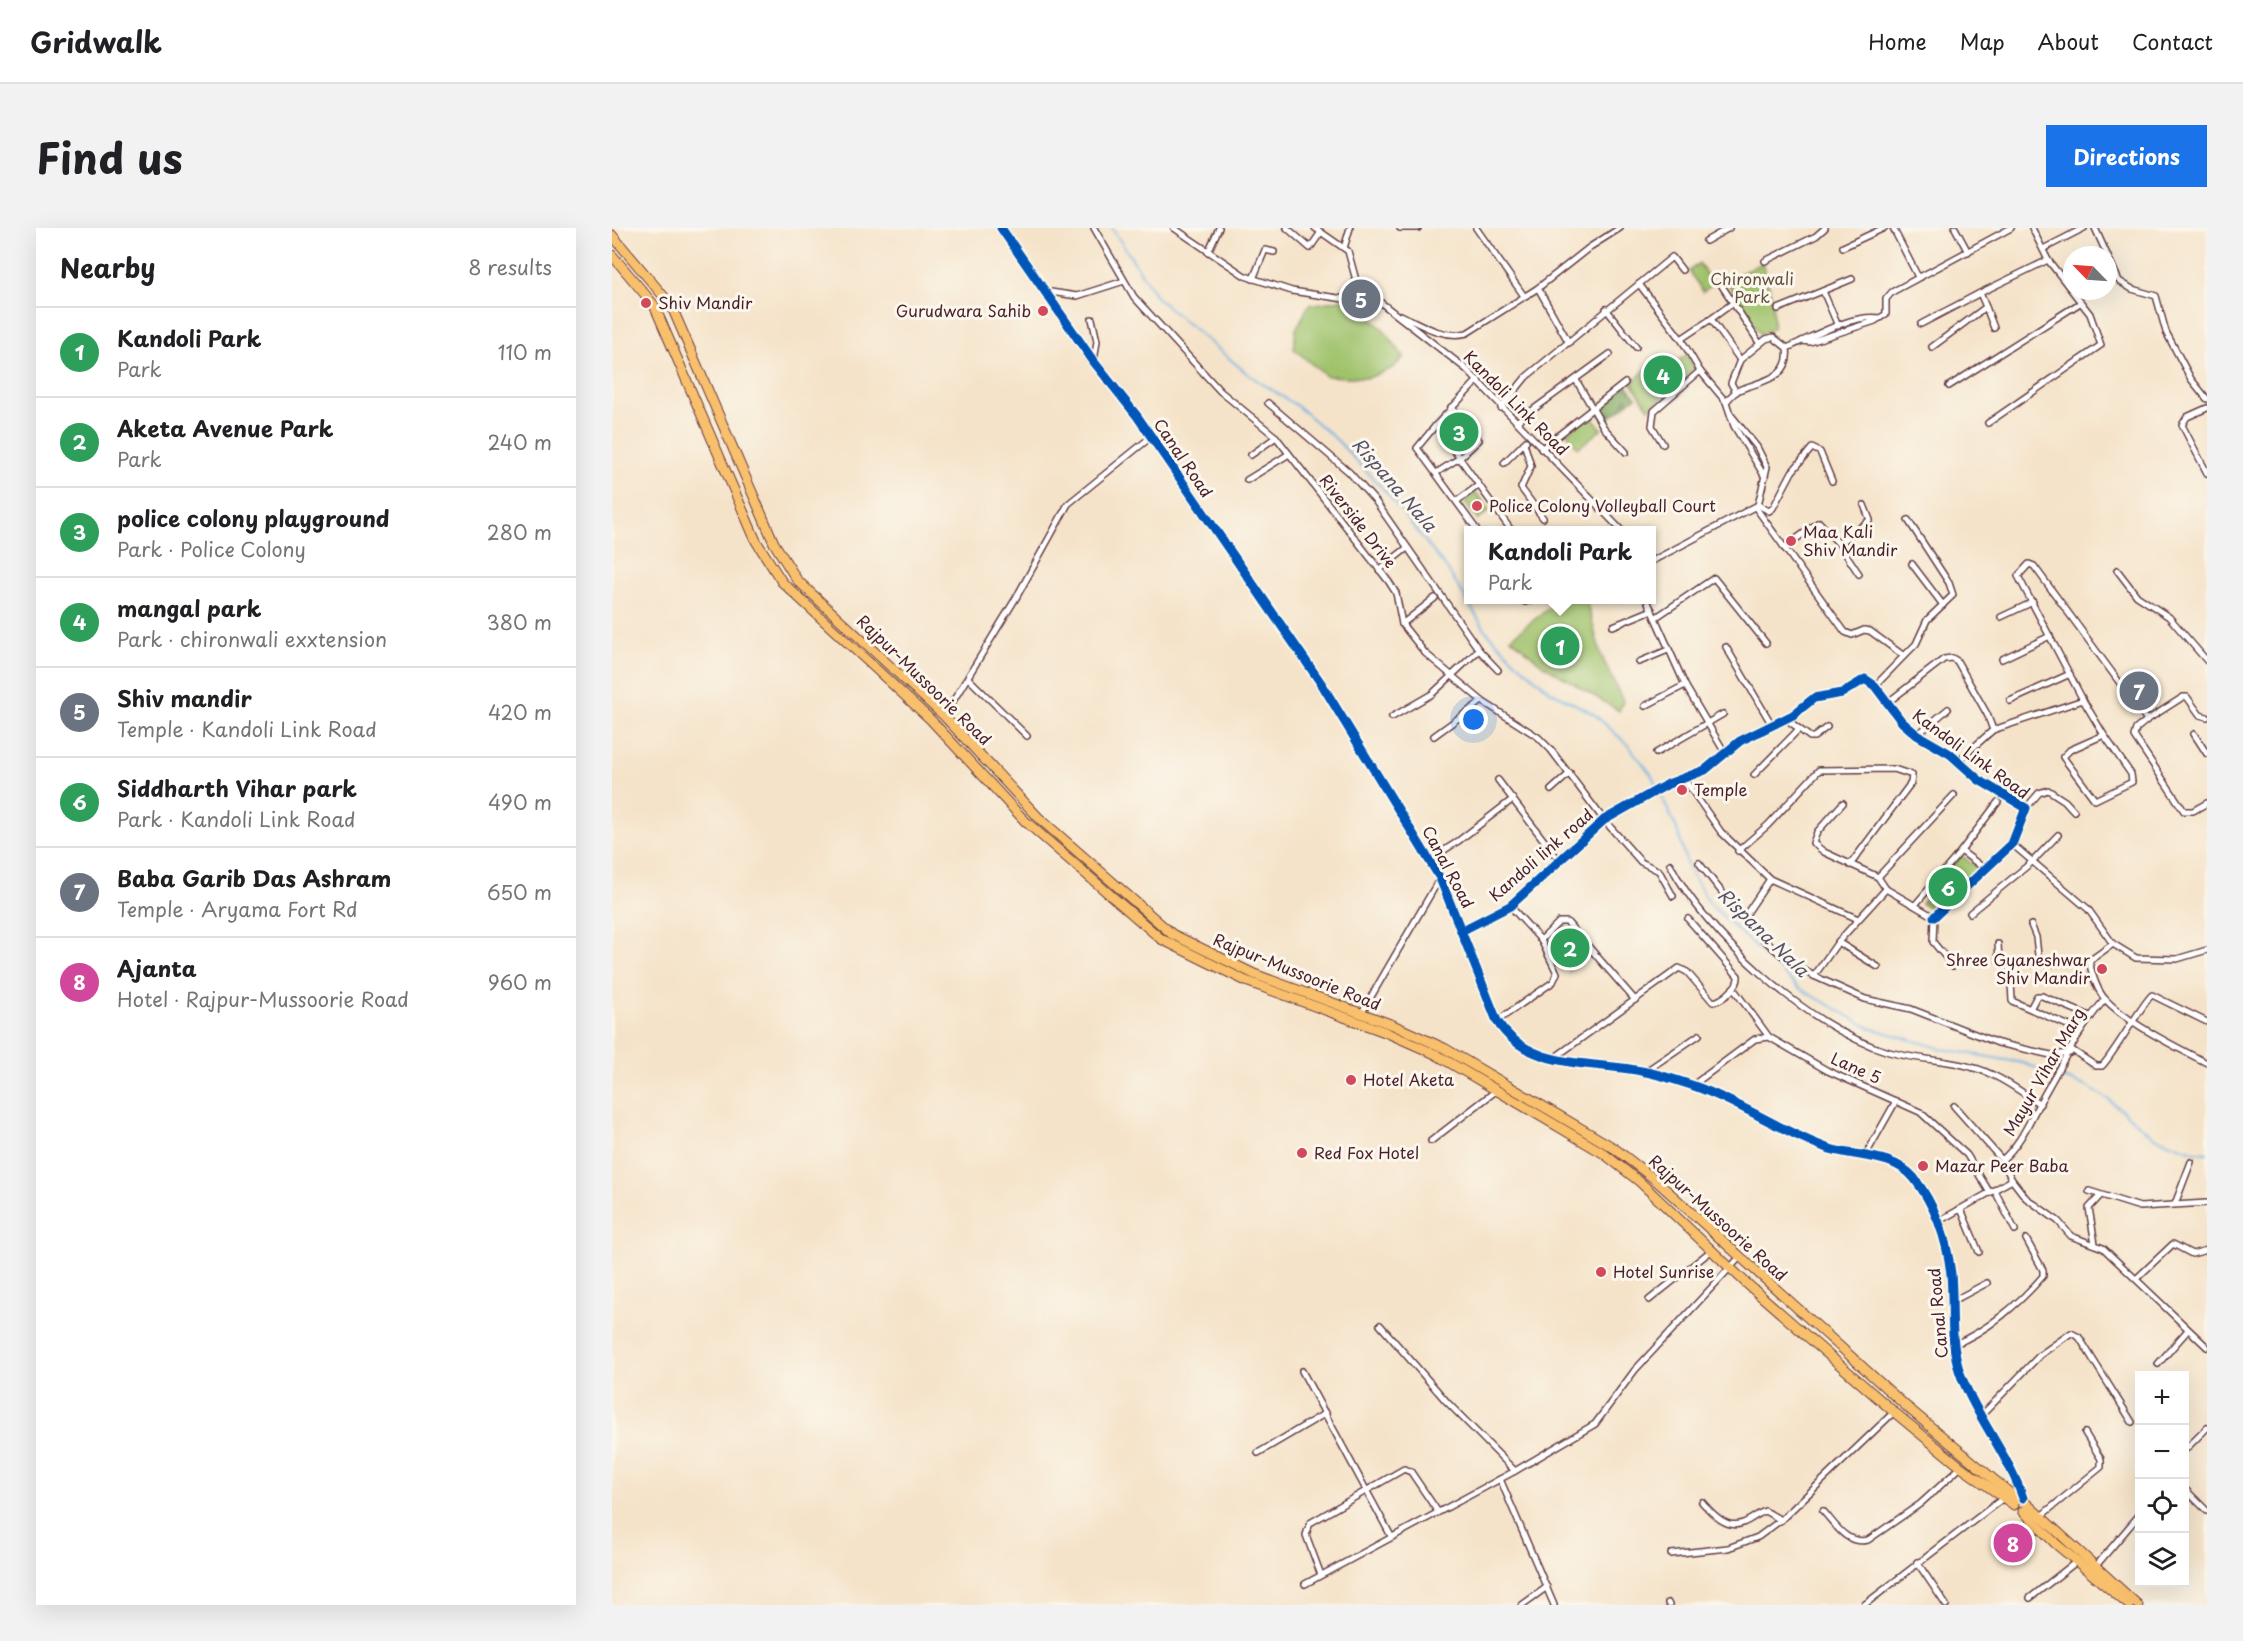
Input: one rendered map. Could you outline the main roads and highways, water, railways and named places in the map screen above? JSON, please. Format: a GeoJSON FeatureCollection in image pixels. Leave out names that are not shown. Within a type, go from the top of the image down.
{"type":"FeatureCollection","features":[{"type":"Feature","properties":{"kind":"main road","name":"Rajpur-Mussoorie Road"},"geometry":{"type":"LineString","coordinates":[[612,235],[671,305],[774,543],[797,580],[944,717],[1039,818],[1172,934],[1254,974],[1444,1048],[1614,1148],[1653,1178],[1907,1407],[2021,1503],[2076,1562],[2123,1603]]}},
{"type":"Feature","properties":{"kind":"main road","name":"Rajpur-Mussoorie Road"},"geometry":{"type":"LineString","coordinates":[[612,255],[654,305],[756,541],[782,582],[930,719],[1025,821],[1126,910],[1170,944],[1246,981],[1385,1032],[1435,1054],[1603,1153],[1640,1182],[1730,1267],[1894,1412],[2002,1499],[2021,1503],[2041,1516],[2138,1605]]}},
{"type":"Feature","properties":{"kind":"waterway","name":"Rispana Nala"},"geometry":{"type":"LineString","coordinates":[[1112,228],[1158,299],[1249,375],[1297,406],[1337,440],[1386,492],[1447,569],[1464,596]]}},
{"type":"Feature","properties":{"kind":"waterway","name":"Rispana Nala"},"geometry":{"type":"LineString","coordinates":[[1469,604],[1486,631],[1514,660],[1550,691],[1594,714],[1628,745],[1651,774],[1677,829],[1688,868],[1710,904],[1799,988],[1870,1028],[1943,1049],[2023,1063],[2085,1086],[2108,1099],[2154,1137],[2196,1152],[2207,1153]]}},
{"type":"Feature","properties":{"kind":"place","name":"Shiv mandir"},"geometry":{"type":"Point","coordinates":[1361,299]}},
{"type":"Feature","properties":{"kind":"place","name":"Shiv Mandir"},"geometry":{"type":"Point","coordinates":[646,303]}},
{"type":"Feature","properties":{"kind":"place","name":"Gurudwara Sahib"},"geometry":{"type":"Point","coordinates":[1043,311]}},
{"type":"Feature","properties":{"kind":"place","name":"mangal park"},"geometry":{"type":"Point","coordinates":[1663,375]}},
{"type":"Feature","properties":{"kind":"place","name":"police colony playground"},"geometry":{"type":"Point","coordinates":[1459,432]}},
{"type":"Feature","properties":{"kind":"place","name":"Police Colony Volleyball Court"},"geometry":{"type":"Point","coordinates":[1477,506]}},
{"type":"Feature","properties":{"kind":"place","name":"Maa Kali Shiv Mandir"},"geometry":{"type":"Point","coordinates":[1791,541]}},
{"type":"Feature","properties":{"kind":"place","name":"Kandoli Park"},"geometry":{"type":"Point","coordinates":[1560,646]}},
{"type":"Feature","properties":{"kind":"place","name":"Baba Garib Das Ashram"},"geometry":{"type":"Point","coordinates":[2139,691]}},
{"type":"Feature","properties":{"kind":"place","name":"Temple"},"geometry":{"type":"Point","coordinates":[1682,790]}},
{"type":"Feature","properties":{"kind":"place","name":"Siddharth Vihar park"},"geometry":{"type":"Point","coordinates":[1948,887]}},
{"type":"Feature","properties":{"kind":"place","name":"Aketa Avenue Park"},"geometry":{"type":"Point","coordinates":[1570,948]}},
{"type":"Feature","properties":{"kind":"place","name":"Shree Gyaneshwar Shiv Mandir"},"geometry":{"type":"Point","coordinates":[2102,969]}},
{"type":"Feature","properties":{"kind":"place","name":"Hotel Aketa"},"geometry":{"type":"Point","coordinates":[1351,1080]}},
{"type":"Feature","properties":{"kind":"place","name":"Red Fox Hotel"},"geometry":{"type":"Point","coordinates":[1302,1153]}},
{"type":"Feature","properties":{"kind":"place","name":"Mazar Peer Baba"},"geometry":{"type":"Point","coordinates":[1923,1166]}},
{"type":"Feature","properties":{"kind":"place","name":"Hotel Sunrise"},"geometry":{"type":"Point","coordinates":[1601,1272]}},
{"type":"Feature","properties":{"kind":"place","name":"Ajanta"},"geometry":{"type":"Point","coordinates":[2013,1543]}},
{"type":"Feature","properties":{"kind":"park label","name":"Chironwali Park"},"geometry":{"type":"Point","coordinates":[1752,288]}}]}
